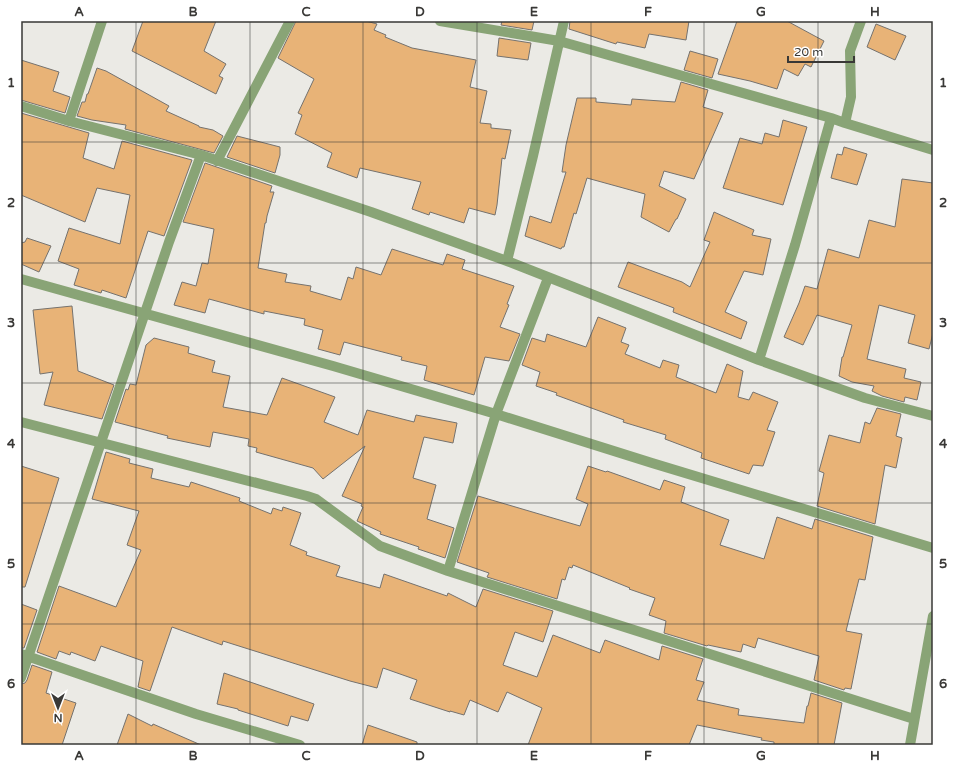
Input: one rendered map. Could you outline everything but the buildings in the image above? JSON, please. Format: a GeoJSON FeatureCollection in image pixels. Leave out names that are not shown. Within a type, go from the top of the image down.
{"type":"FeatureCollection","features":[{"type":"Feature","properties":{"kind":"street"},"geometry":{"type":"LineString","coordinates":[[69,121],[102,21]]}},
{"type":"Feature","properties":{"kind":"street"},"geometry":{"type":"LineString","coordinates":[[217,161],[290,21]]}},
{"type":"Feature","properties":{"kind":"street"},"geometry":{"type":"LineString","coordinates":[[440,21],[559,42],[831,118],[933,150]]}},
{"type":"Feature","properties":{"kind":"street"},"geometry":{"type":"LineString","coordinates":[[507,261],[564,21]]}},
{"type":"Feature","properties":{"kind":"street"},"geometry":{"type":"LineString","coordinates":[[845,123],[851,97],[850,51],[861,21]]}},
{"type":"Feature","properties":{"kind":"street"},"geometry":{"type":"LineString","coordinates":[[21,106],[69,121],[201,155],[371,212],[507,261],[759,360],[865,398],[933,416]]}},
{"type":"Feature","properties":{"kind":"street"},"geometry":{"type":"LineString","coordinates":[[759,360],[795,245],[831,118]]}},
{"type":"Feature","properties":{"kind":"street"},"geometry":{"type":"LineString","coordinates":[[21,678],[24,655],[101,443],[201,155]]}},
{"type":"Feature","properties":{"kind":"street"},"geometry":{"type":"LineString","coordinates":[[448,571],[496,414],[548,278]]}},
{"type":"Feature","properties":{"kind":"street"},"geometry":{"type":"LineString","coordinates":[[21,279],[333,366],[496,414],[933,548]]}},
{"type":"Feature","properties":{"kind":"street"},"geometry":{"type":"LineString","coordinates":[[21,422],[307,496],[316,500],[380,546],[448,571],[914,719]]}},
{"type":"Feature","properties":{"kind":"street"},"geometry":{"type":"LineString","coordinates":[[910,745],[933,616]]}},
{"type":"Feature","properties":{"kind":"street"},"geometry":{"type":"LineString","coordinates":[[24,655],[196,714],[300,745]]}}]}
